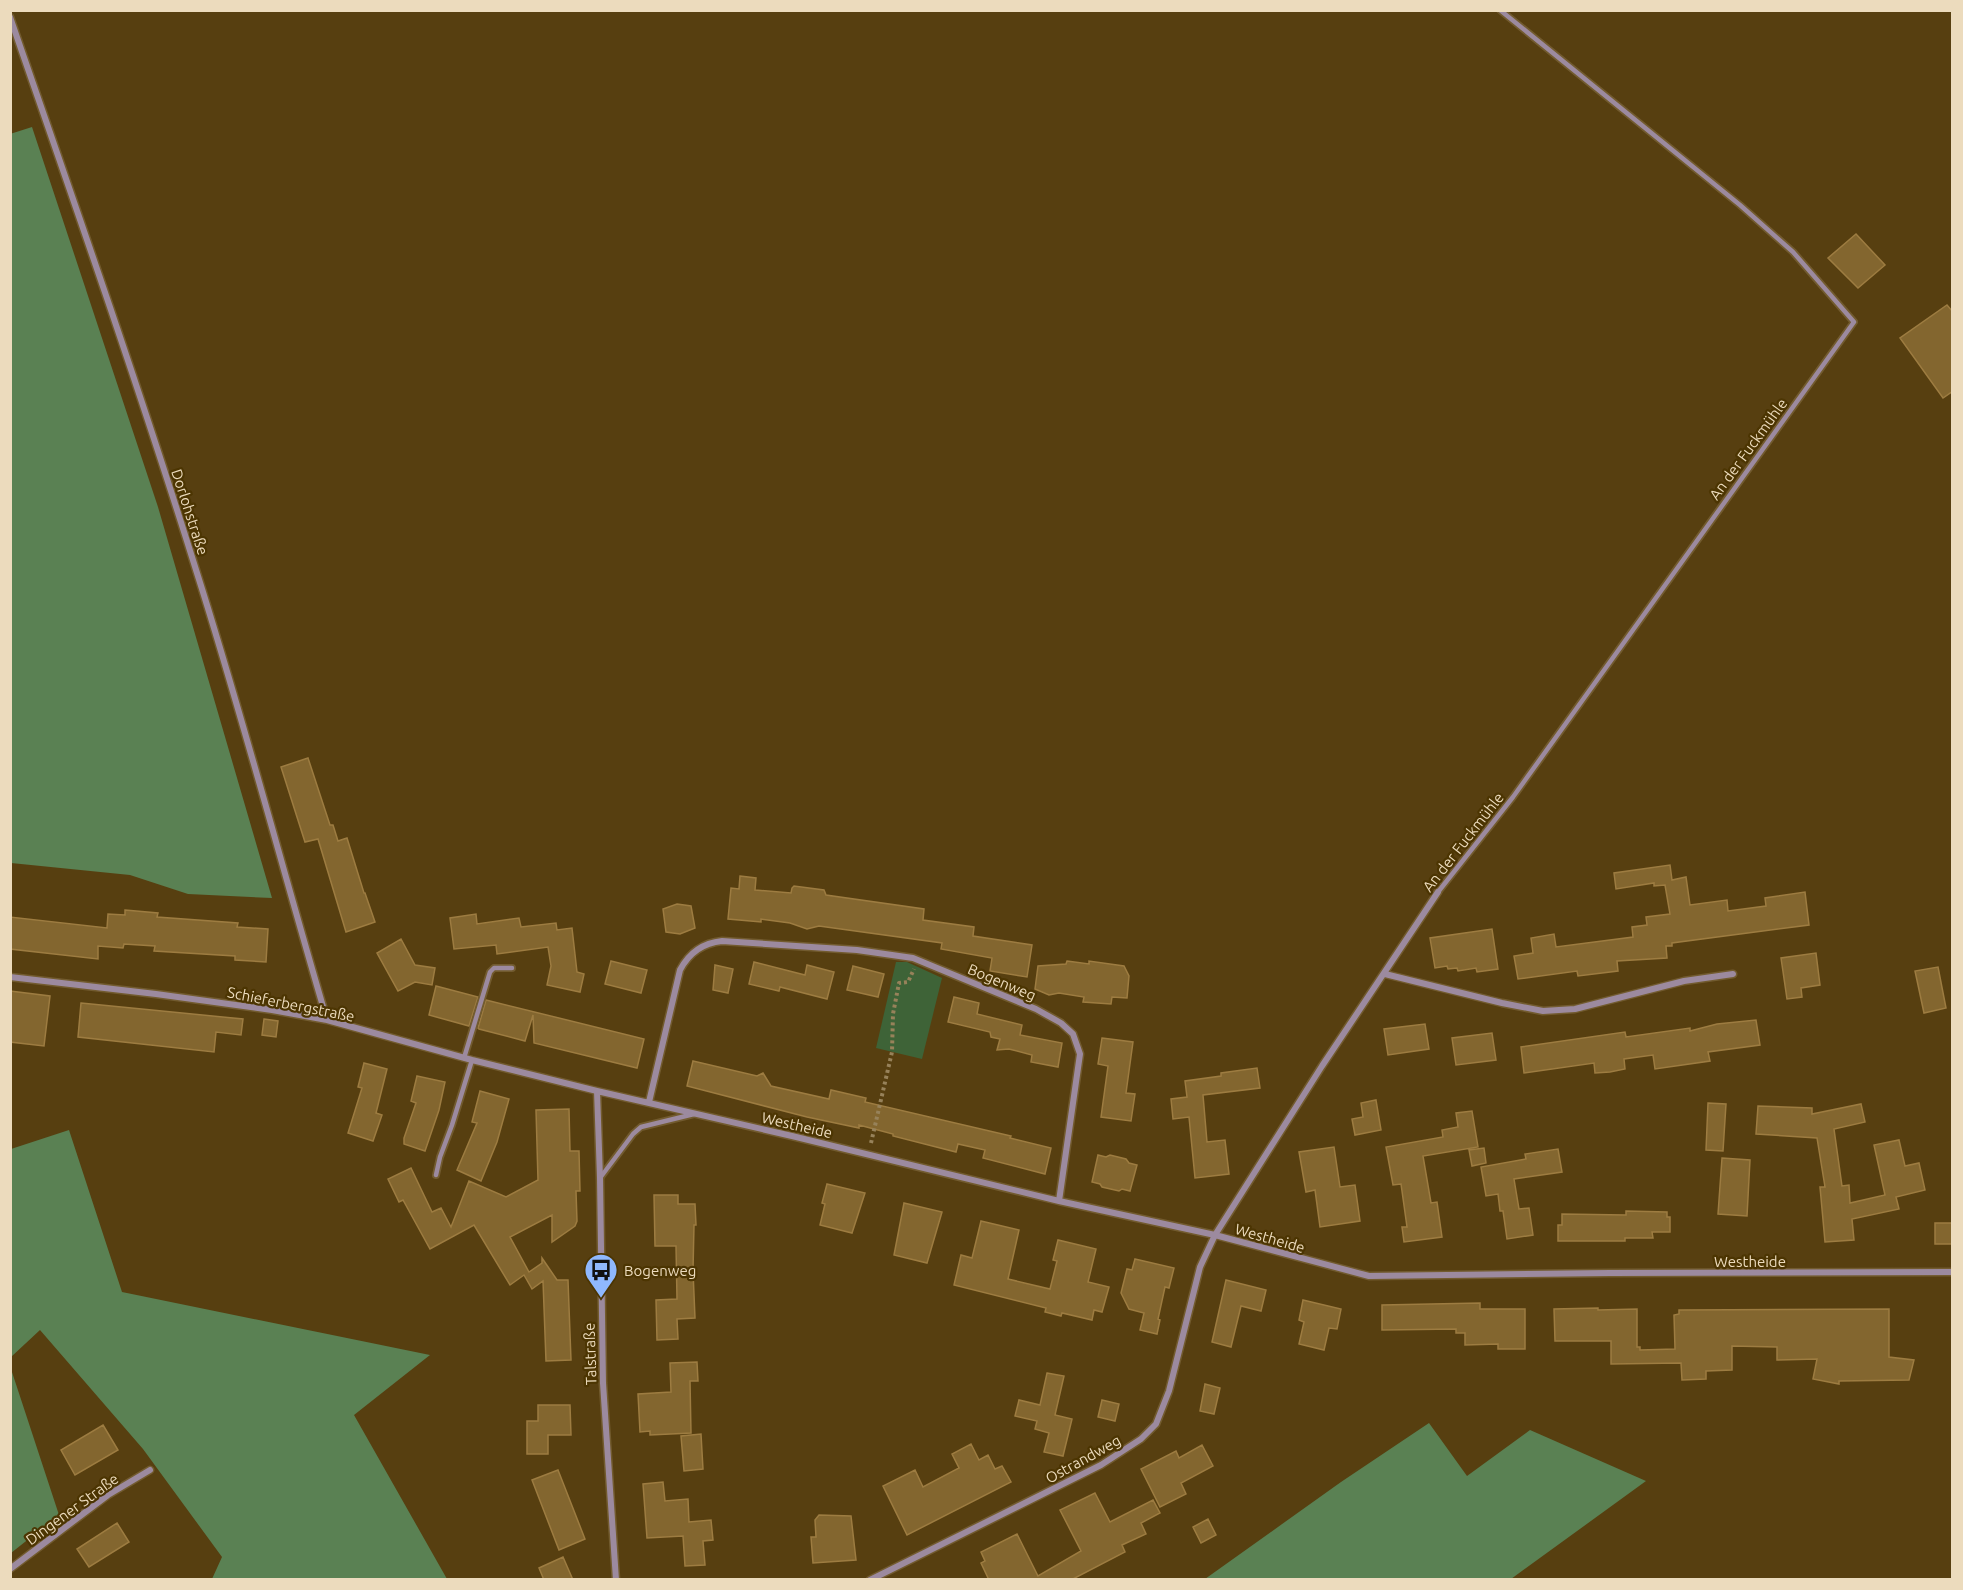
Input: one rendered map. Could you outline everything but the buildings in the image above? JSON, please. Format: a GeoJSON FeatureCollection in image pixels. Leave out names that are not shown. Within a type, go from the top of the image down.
{"type":"FeatureCollection","features":[{"type":"Feature","properties":{"kind":"street","name":"Dorlohstraße"},"geometry":{"type":"LineString","coordinates":[[10,17],[135,383],[197,573],[327,1020]]}},
{"type":"Feature","properties":{"kind":"street","name":"An der Fuckmühle"},"geometry":{"type":"LineString","coordinates":[[1215,1235],[1322,1066],[1438,892]]}},
{"type":"Feature","properties":{"kind":"street","name":"Bogenweg"},"geometry":{"type":"LineString","coordinates":[[649,1102],[680,970],[686,959],[700,948],[722,941],[857,950],[913,958],[1036,1009],[1061,1023],[1073,1034],[1080,1054],[1059,1201]]}},
{"type":"Feature","properties":{"kind":"street"},"geometry":{"type":"LineString","coordinates":[[1385,974],[1543,1011],[1575,1009],[1684,981],[1733,974]]}},
{"type":"Feature","properties":{"kind":"street","name":"Schieferbergstraße"},"geometry":{"type":"LineString","coordinates":[[10,977],[179,997],[327,1020],[464,1058],[597,1091]]}},
{"type":"Feature","properties":{"kind":"street","name":"Westheide"},"geometry":{"type":"LineString","coordinates":[[597,1091],[1059,1201],[1215,1235],[1369,1276],[1953,1272]]}},
{"type":"Feature","properties":{"kind":"street","name":"Talstraße"},"geometry":{"type":"LineString","coordinates":[[597,1091],[603,1383],[616,1580]]}},
{"type":"Feature","properties":{"kind":"street","name":"Ostrandweg"},"geometry":{"type":"LineString","coordinates":[[870,1580],[1101,1465],[1151,1430],[1165,1405],[1200,1267],[1215,1235]]}},
{"type":"Feature","properties":{"kind":"street","name":"Dingener Straße"},"geometry":{"type":"LineString","coordinates":[[10,1569],[108,1495],[150,1470]]}},
{"type":"Feature","properties":{"kind":"lane","name":"An der Fuckmühle"},"geometry":{"type":"LineString","coordinates":[[1438,892],[1513,797],[1854,322],[1793,252],[1740,205],[1500,10]]}},
{"type":"Feature","properties":{"kind":"lane"},"geometry":{"type":"LineString","coordinates":[[464,1058],[490,972],[494,968],[512,968]]}},
{"type":"Feature","properties":{"kind":"lane"},"geometry":{"type":"LineString","coordinates":[[436,1175],[472,1060]]}},
{"type":"Feature","properties":{"kind":"lane"},"geometry":{"type":"LineString","coordinates":[[600,1178],[633,1134],[641,1127],[697,1114]]}},
{"type":"Feature","properties":{"kind":"path"},"geometry":{"type":"LineString","coordinates":[[868,1154],[892,1052],[893,1014],[899,983],[908,982]]}},
{"type":"Feature","properties":{"kind":"green space"},"geometry":{"type":"Polygon","coordinates":[[[32,127],[158,507],[272,898],[188,894],[130,875],[11,863],[10,134],[32,127]]]}},
{"type":"Feature","properties":{"kind":"green space"},"geometry":{"type":"Polygon","coordinates":[[[896,962],[907,962],[942,978],[922,1059],[876,1048],[896,962]]]}},
{"type":"Feature","properties":{"kind":"green space"},"geometry":{"type":"Polygon","coordinates":[[[69,1130],[122,1292],[430,1355],[354,1415],[447,1579],[212,1579],[222,1557],[143,1449],[40,1330],[11,1357],[11,1149],[69,1130]]]}},
{"type":"Feature","properties":{"kind":"green space"},"geometry":{"type":"Polygon","coordinates":[[[10,1366],[59,1515],[11,1553],[10,1553],[10,1366]]]}},
{"type":"Feature","properties":{"kind":"green space"},"geometry":{"type":"Polygon","coordinates":[[[1429,1423],[1467,1476],[1530,1430],[1646,1481],[1511,1579],[1205,1579],[1341,1482],[1429,1423]]]}},
{"type":"Feature","properties":{"kind":"place","name":"Bogenweg"},"geometry":{"type":"Point","coordinates":[601,1299]}}]}
